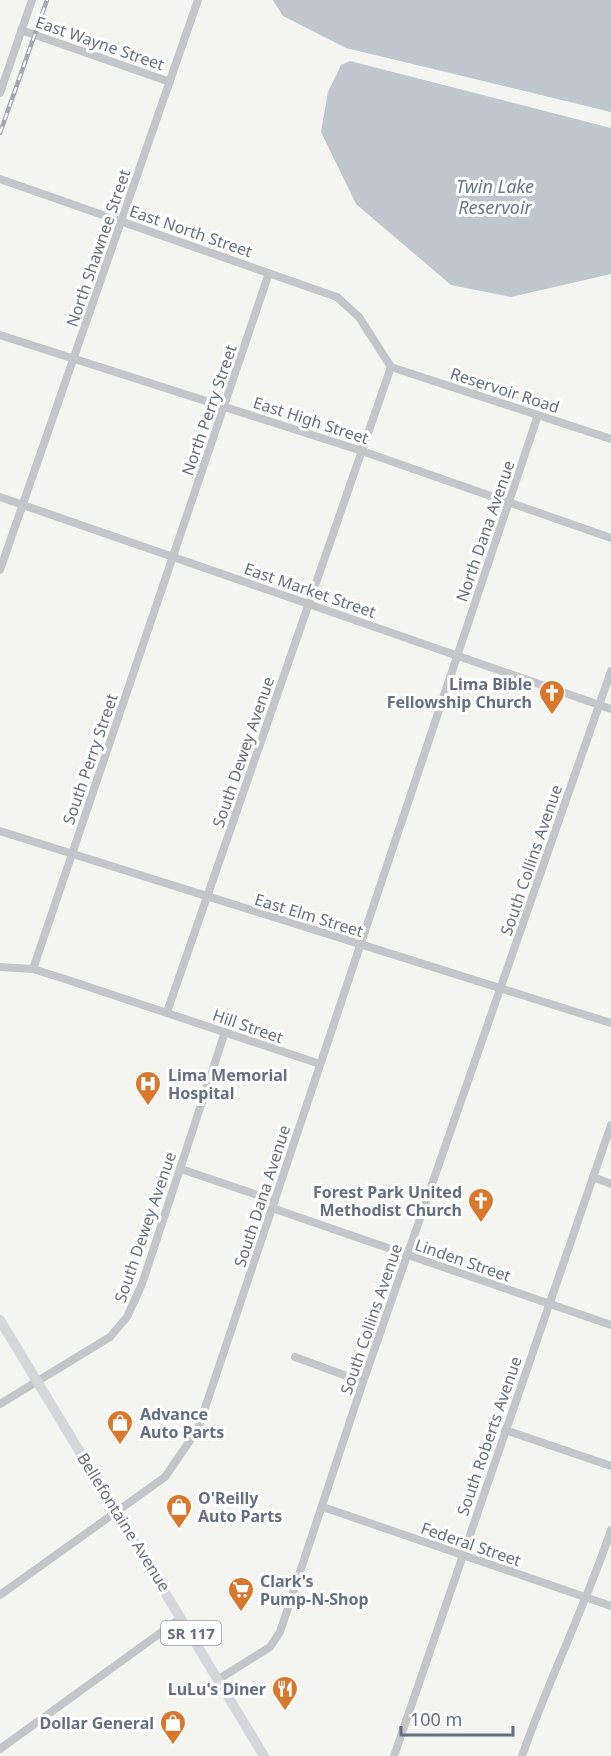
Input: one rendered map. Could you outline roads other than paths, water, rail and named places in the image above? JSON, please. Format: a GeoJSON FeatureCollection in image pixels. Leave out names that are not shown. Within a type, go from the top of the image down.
{"type":"FeatureCollection","features":[{"type":"Feature","properties":{"kind":"main road","name":"Bellefontaine Avenue"},"geometry":{"type":"LineString","coordinates":[[0,1320],[264,1756]]}},
{"type":"Feature","properties":{"kind":"street"},"geometry":{"type":"LineString","coordinates":[[0,93],[32,0]]}},
{"type":"Feature","properties":{"kind":"street","name":"North Shawnee Street"},"geometry":{"type":"LineString","coordinates":[[0,570],[198,0]]}},
{"type":"Feature","properties":{"kind":"street","name":"East Wayne Street"},"geometry":{"type":"LineString","coordinates":[[21,30],[170,82]]}},
{"type":"Feature","properties":{"kind":"street","name":"East North Street"},"geometry":{"type":"LineString","coordinates":[[0,179],[337,297],[351,307],[391,367]]}},
{"type":"Feature","properties":{"kind":"street","name":"North Perry Street"},"geometry":{"type":"LineString","coordinates":[[173,557],[269,273]]}},
{"type":"Feature","properties":{"kind":"street","name":"East High Street"},"geometry":{"type":"LineString","coordinates":[[0,335],[362,451],[611,538]]}},
{"type":"Feature","properties":{"kind":"street","name":"Reservoir Road"},"geometry":{"type":"LineString","coordinates":[[391,367],[611,439]]}},
{"type":"Feature","properties":{"kind":"street","name":"South Dewey Avenue"},"geometry":{"type":"LineString","coordinates":[[167,1012],[391,367]]}},
{"type":"Feature","properties":{"kind":"street","name":"North Dana Avenue"},"geometry":{"type":"LineString","coordinates":[[457,655],[538,415]]}},
{"type":"Feature","properties":{"kind":"street","name":"East Market Street"},"geometry":{"type":"LineString","coordinates":[[0,497],[611,709]]}},
{"type":"Feature","properties":{"kind":"street","name":"South Perry Street"},"geometry":{"type":"LineString","coordinates":[[33,969],[173,557]]}},
{"type":"Feature","properties":{"kind":"street","name":"South Dana Avenue"},"geometry":{"type":"LineString","coordinates":[[0,1595],[165,1477],[198,1429],[457,655]]}},
{"type":"Feature","properties":{"kind":"street","name":"South Collins Avenue"},"geometry":{"type":"LineString","coordinates":[[219,1679],[276,1641],[407,1254],[611,671]]}},
{"type":"Feature","properties":{"kind":"street","name":"East Elm Street"},"geometry":{"type":"LineString","coordinates":[[0,831],[207,898],[611,1023]]}},
{"type":"Feature","properties":{"kind":"street"},"geometry":{"type":"LineString","coordinates":[[0,967],[33,969]]}},
{"type":"Feature","properties":{"kind":"street","name":"Hill Street"},"geometry":{"type":"LineString","coordinates":[[33,969],[320,1064]]}},
{"type":"Feature","properties":{"kind":"street","name":"South Dewey Avenue"},"geometry":{"type":"LineString","coordinates":[[0,1404],[99,1345],[115,1332],[127,1317],[142,1284],[225,1032]]}},
{"type":"Feature","properties":{"kind":"street","name":"South Roberts Avenue"},"geometry":{"type":"LineString","coordinates":[[394,1756],[611,1125]]}},
{"type":"Feature","properties":{"kind":"street","name":"Linden Street"},"geometry":{"type":"LineString","coordinates":[[181,1169],[407,1254],[611,1325]]}},
{"type":"Feature","properties":{"kind":"street"},"geometry":{"type":"LineString","coordinates":[[593,1177],[611,1184]]}},
{"type":"Feature","properties":{"kind":"street"},"geometry":{"type":"LineString","coordinates":[[295,1357],[363,1382]]}},
{"type":"Feature","properties":{"kind":"street"},"geometry":{"type":"LineString","coordinates":[[505,1430],[611,1466]]}},
{"type":"Feature","properties":{"kind":"street","name":"Federal Street"},"geometry":{"type":"LineString","coordinates":[[323,1507],[611,1606]]}},
{"type":"Feature","properties":{"kind":"street"},"geometry":{"type":"LineString","coordinates":[[522,1756],[540,1704],[586,1598],[611,1530]]}},
{"type":"Feature","properties":{"kind":"street"},"geometry":{"type":"LineString","coordinates":[[0,1749],[181,1618]]}},
{"type":"Feature","properties":{"kind":"water"},"geometry":{"type":"Polygon","coordinates":[[[273,0],[611,0],[611,112],[346,48],[283,16],[273,0]]]}},
{"type":"Feature","properties":{"kind":"water","name":"Twin Lake Reservoir"},"geometry":{"type":"Polygon","coordinates":[[[350,61],[611,128],[611,274],[511,297],[451,285],[356,204],[321,132],[328,92],[341,65],[350,61]]]}},
{"type":"Feature","properties":{"kind":"railway"},"geometry":{"type":"LineString","coordinates":[[0,133],[47,0]]}},
{"type":"Feature","properties":{"kind":"place","name":"Lima Bible Fellowship Church"},"geometry":{"type":"Point","coordinates":[552,716]}},
{"type":"Feature","properties":{"kind":"place","name":"Lima Memorial Hospital"},"geometry":{"type":"Point","coordinates":[148,1107]}},
{"type":"Feature","properties":{"kind":"place","name":"Forest Park United Methodist Church"},"geometry":{"type":"Point","coordinates":[481,1224]}},
{"type":"Feature","properties":{"kind":"place","name":"Advance Auto Parts"},"geometry":{"type":"Point","coordinates":[120,1446]}},
{"type":"Feature","properties":{"kind":"place","name":"O'Reilly Auto Parts"},"geometry":{"type":"Point","coordinates":[179,1530]}},
{"type":"Feature","properties":{"kind":"place","name":"Clark's Pump-N-Shop"},"geometry":{"type":"Point","coordinates":[241,1613]}},
{"type":"Feature","properties":{"kind":"place","name":"LuLu's Diner"},"geometry":{"type":"Point","coordinates":[285,1712]}},
{"type":"Feature","properties":{"kind":"place","name":"Dollar General"},"geometry":{"type":"Point","coordinates":[173,1746]}}]}
